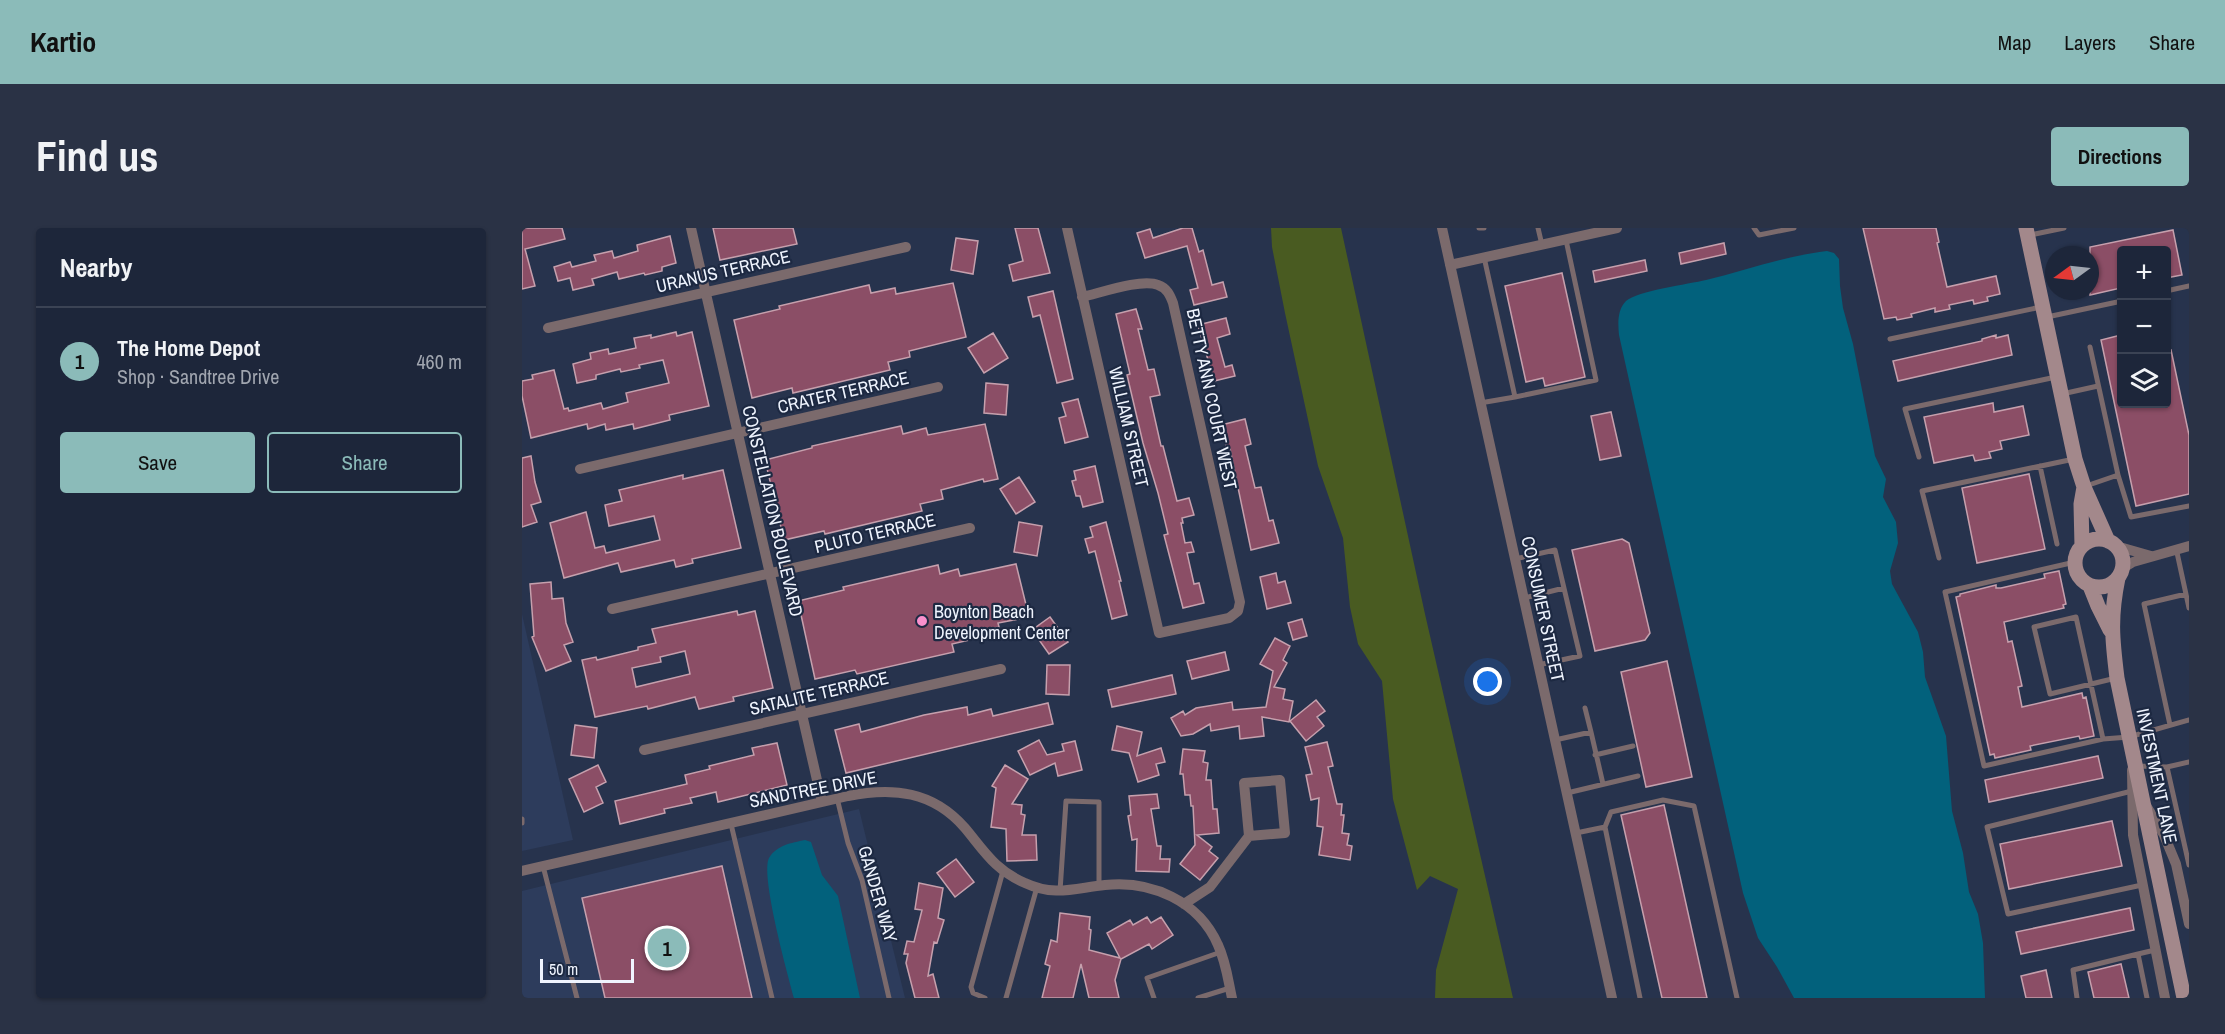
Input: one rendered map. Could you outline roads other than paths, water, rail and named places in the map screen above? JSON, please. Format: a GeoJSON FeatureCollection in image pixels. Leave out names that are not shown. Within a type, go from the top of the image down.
{"type":"FeatureCollection","features":[{"type":"Feature","properties":{"kind":"street","name":"CONSTELLATION BOULEVARD"},"geometry":{"type":"LineString","coordinates":[[692,228],[822,802]]}},
{"type":"Feature","properties":{"kind":"street","name":"WILLIAM STREET"},"geometry":{"type":"LineString","coordinates":[[1067,228],[1158,633]]}},
{"type":"Feature","properties":{"kind":"street","name":"CONSUMER STREET"},"geometry":{"type":"LineString","coordinates":[[1442,228],[1612,998]]}},
{"type":"Feature","properties":{"kind":"street"},"geometry":{"type":"LineString","coordinates":[[1450,265],[1617,228]]}},
{"type":"Feature","properties":{"kind":"street"},"geometry":{"type":"LineString","coordinates":[[2026,232],[2075,459],[2084,487],[2112,544],[2123,560],[2120,573]]}},
{"type":"Feature","properties":{"kind":"street","name":"URANUS TERRACE"},"geometry":{"type":"LineString","coordinates":[[548,328],[906,247]]}},
{"type":"Feature","properties":{"kind":"street","name":"BETTY ANN COURT WEST"},"geometry":{"type":"LineString","coordinates":[[1082,297],[1147,282],[1161,286],[1169,294],[1173,303],[1240,602],[1238,611],[1229,618],[1158,633]]}},
{"type":"Feature","properties":{"kind":"street","name":"CRATER TERRACE"},"geometry":{"type":"LineString","coordinates":[[580,469],[938,387]]}},
{"type":"Feature","properties":{"kind":"street"},"geometry":{"type":"LineString","coordinates":[[2084,487],[2081,504],[2082,546],[2075,562],[2079,576],[2090,586],[2106,586],[2133,562],[2189,546]]}},
{"type":"Feature","properties":{"kind":"street","name":"PLUTO TERRACE"},"geometry":{"type":"LineString","coordinates":[[612,609],[970,528]]}},
{"type":"Feature","properties":{"kind":"street"},"geometry":{"type":"LineString","coordinates":[[2082,546],[2094,540],[2151,556]]}},
{"type":"Feature","properties":{"kind":"street","name":"INVESTMENT LANE"},"geometry":{"type":"LineString","coordinates":[[2120,573],[2112,604],[2112,632],[2117,678],[2132,752],[2136,793],[2184,998]]}},
{"type":"Feature","properties":{"kind":"street","name":"INVESTMENT LANE"},"geometry":{"type":"LineString","coordinates":[[2090,586],[2112,632]]}},
{"type":"Feature","properties":{"kind":"street","name":"SATALITE TERRACE"},"geometry":{"type":"LineString","coordinates":[[644,750],[1001,669]]}},
{"type":"Feature","properties":{"kind":"street"},"geometry":{"type":"LineString","coordinates":[[1184,904],[1210,887],[1250,836],[1244,783],[1280,780],[1285,833],[1250,836]]}},
{"type":"Feature","properties":{"kind":"street","name":"SANDTREE DRIVE"},"geometry":{"type":"LineString","coordinates":[[522,871],[837,798],[882,790],[899,792],[929,801],[951,815],[964,827],[984,854],[1003,871],[1027,884],[1060,891],[1099,885],[1135,884],[1152,888],[1184,904],[1209,929],[1221,952],[1231,993]]}},
{"type":"Feature","properties":{"kind":"street"},"geometry":{"type":"LineString","coordinates":[[2136,793],[2133,835],[2165,998]]}},
{"type":"Feature","properties":{"kind":"street"},"geometry":{"type":"LineString","coordinates":[[2136,793],[2164,835],[2176,864],[2189,924]]}},
{"type":"Feature","properties":{"kind":"lane"},"geometry":{"type":"LineString","coordinates":[[1538,228],[1542,245]]}},
{"type":"Feature","properties":{"kind":"lane"},"geometry":{"type":"LineString","coordinates":[[1754,228],[1759,235],[1794,228]]}},
{"type":"Feature","properties":{"kind":"lane"},"geometry":{"type":"LineString","coordinates":[[2026,232],[2064,228]]}},
{"type":"Feature","properties":{"kind":"lane"},"geometry":{"type":"LineString","coordinates":[[1480,403],[1596,380],[1565,240]]}},
{"type":"Feature","properties":{"kind":"lane"},"geometry":{"type":"LineString","coordinates":[[1484,257],[1515,397]]}},
{"type":"Feature","properties":{"kind":"lane"},"geometry":{"type":"LineString","coordinates":[[2171,290],[2189,286]]}},
{"type":"Feature","properties":{"kind":"lane"},"geometry":{"type":"LineString","coordinates":[[1890,339],[2117,302]]}},
{"type":"Feature","properties":{"kind":"lane"},"geometry":{"type":"LineString","coordinates":[[2090,347],[2118,476],[2132,517],[2189,506]]}},
{"type":"Feature","properties":{"kind":"lane"},"geometry":{"type":"LineString","coordinates":[[1919,457],[1905,409],[2058,377]]}},
{"type":"Feature","properties":{"kind":"lane"},"geometry":{"type":"LineString","coordinates":[[2062,394],[2098,386]]}},
{"type":"Feature","properties":{"kind":"lane"},"geometry":{"type":"LineString","coordinates":[[1939,558],[1922,491],[2075,459]]}},
{"type":"Feature","properties":{"kind":"lane"},"geometry":{"type":"LineString","coordinates":[[2040,466],[2057,544]]}},
{"type":"Feature","properties":{"kind":"lane"},"geometry":{"type":"LineString","coordinates":[[2084,487],[2118,476]]}},
{"type":"Feature","properties":{"kind":"lane"},"geometry":{"type":"LineString","coordinates":[[2176,548],[2189,608]]}},
{"type":"Feature","properties":{"kind":"lane"},"geometry":{"type":"LineString","coordinates":[[1515,559],[1555,550],[1580,656],[1538,665]]}},
{"type":"Feature","properties":{"kind":"lane"},"geometry":{"type":"LineString","coordinates":[[2075,562],[1945,592],[1984,766],[2103,739],[2167,767],[2189,762]]}},
{"type":"Feature","properties":{"kind":"lane"},"geometry":{"type":"LineString","coordinates":[[1524,598],[1564,588]]}},
{"type":"Feature","properties":{"kind":"lane"},"geometry":{"type":"LineString","coordinates":[[2170,725],[2144,604],[2186,594]]}},
{"type":"Feature","properties":{"kind":"lane"},"geometry":{"type":"LineString","coordinates":[[2103,739],[2090,684],[2076,617],[2034,627],[2050,694],[2090,684],[2117,678]]}},
{"type":"Feature","properties":{"kind":"lane"},"geometry":{"type":"LineString","coordinates":[[1585,708],[1603,784]]}},
{"type":"Feature","properties":{"kind":"lane"},"geometry":{"type":"LineString","coordinates":[[2132,752],[2170,725],[2189,720]]}},
{"type":"Feature","properties":{"kind":"lane"},"geometry":{"type":"LineString","coordinates":[[1555,740],[1591,732]]}},
{"type":"Feature","properties":{"kind":"lane"},"geometry":{"type":"LineString","coordinates":[[1595,755],[1633,746]]}},
{"type":"Feature","properties":{"kind":"lane"},"geometry":{"type":"LineString","coordinates":[[2167,767],[2189,865]]}},
{"type":"Feature","properties":{"kind":"lane"},"geometry":{"type":"LineString","coordinates":[[1567,792],[1638,776]]}},
{"type":"Feature","properties":{"kind":"lane"},"geometry":{"type":"LineString","coordinates":[[2136,793],[1987,827],[2008,914],[2142,885]]}},
{"type":"Feature","properties":{"kind":"lane","name":"GANDER WAY"},"geometry":{"type":"LineString","coordinates":[[837,798],[848,843],[862,880],[889,998]]}},
{"type":"Feature","properties":{"kind":"lane"},"geometry":{"type":"LineString","coordinates":[[1640,998],[1605,827],[1611,812],[1663,800],[1694,806],[1737,998]]}},
{"type":"Feature","properties":{"kind":"lane"},"geometry":{"type":"LineString","coordinates":[[1060,891],[1066,801],[1099,802],[1099,885]]}},
{"type":"Feature","properties":{"kind":"lane"},"geometry":{"type":"LineString","coordinates":[[730,822],[772,998]]}},
{"type":"Feature","properties":{"kind":"lane"},"geometry":{"type":"LineString","coordinates":[[1576,833],[1605,827]]}},
{"type":"Feature","properties":{"kind":"lane"},"geometry":{"type":"LineString","coordinates":[[543,866],[577,998]]}},
{"type":"Feature","properties":{"kind":"lane"},"geometry":{"type":"LineString","coordinates":[[985,998],[973,993],[971,987],[1003,871]]}},
{"type":"Feature","properties":{"kind":"lane"},"geometry":{"type":"LineString","coordinates":[[1006,998],[1037,887]]}},
{"type":"Feature","properties":{"kind":"lane"},"geometry":{"type":"LineString","coordinates":[[2077,998],[2073,970],[2155,950]]}},
{"type":"Feature","properties":{"kind":"lane"},"geometry":{"type":"LineString","coordinates":[[1154,998],[1147,978],[1221,952]]}},
{"type":"Feature","properties":{"kind":"lane"},"geometry":{"type":"LineString","coordinates":[[2138,954],[2147,998]]}},
{"type":"Feature","properties":{"kind":"lane"},"geometry":{"type":"LineString","coordinates":[[1198,998],[1231,993]]}},
{"type":"Feature","properties":{"kind":"place","name":"Boynton Beach Development Center"},"geometry":{"type":"Point","coordinates":[922,621]}},
{"type":"Feature","properties":{"kind":"place","name":"The Home Depot"},"geometry":{"type":"Point","coordinates":[667,948]}}]}
